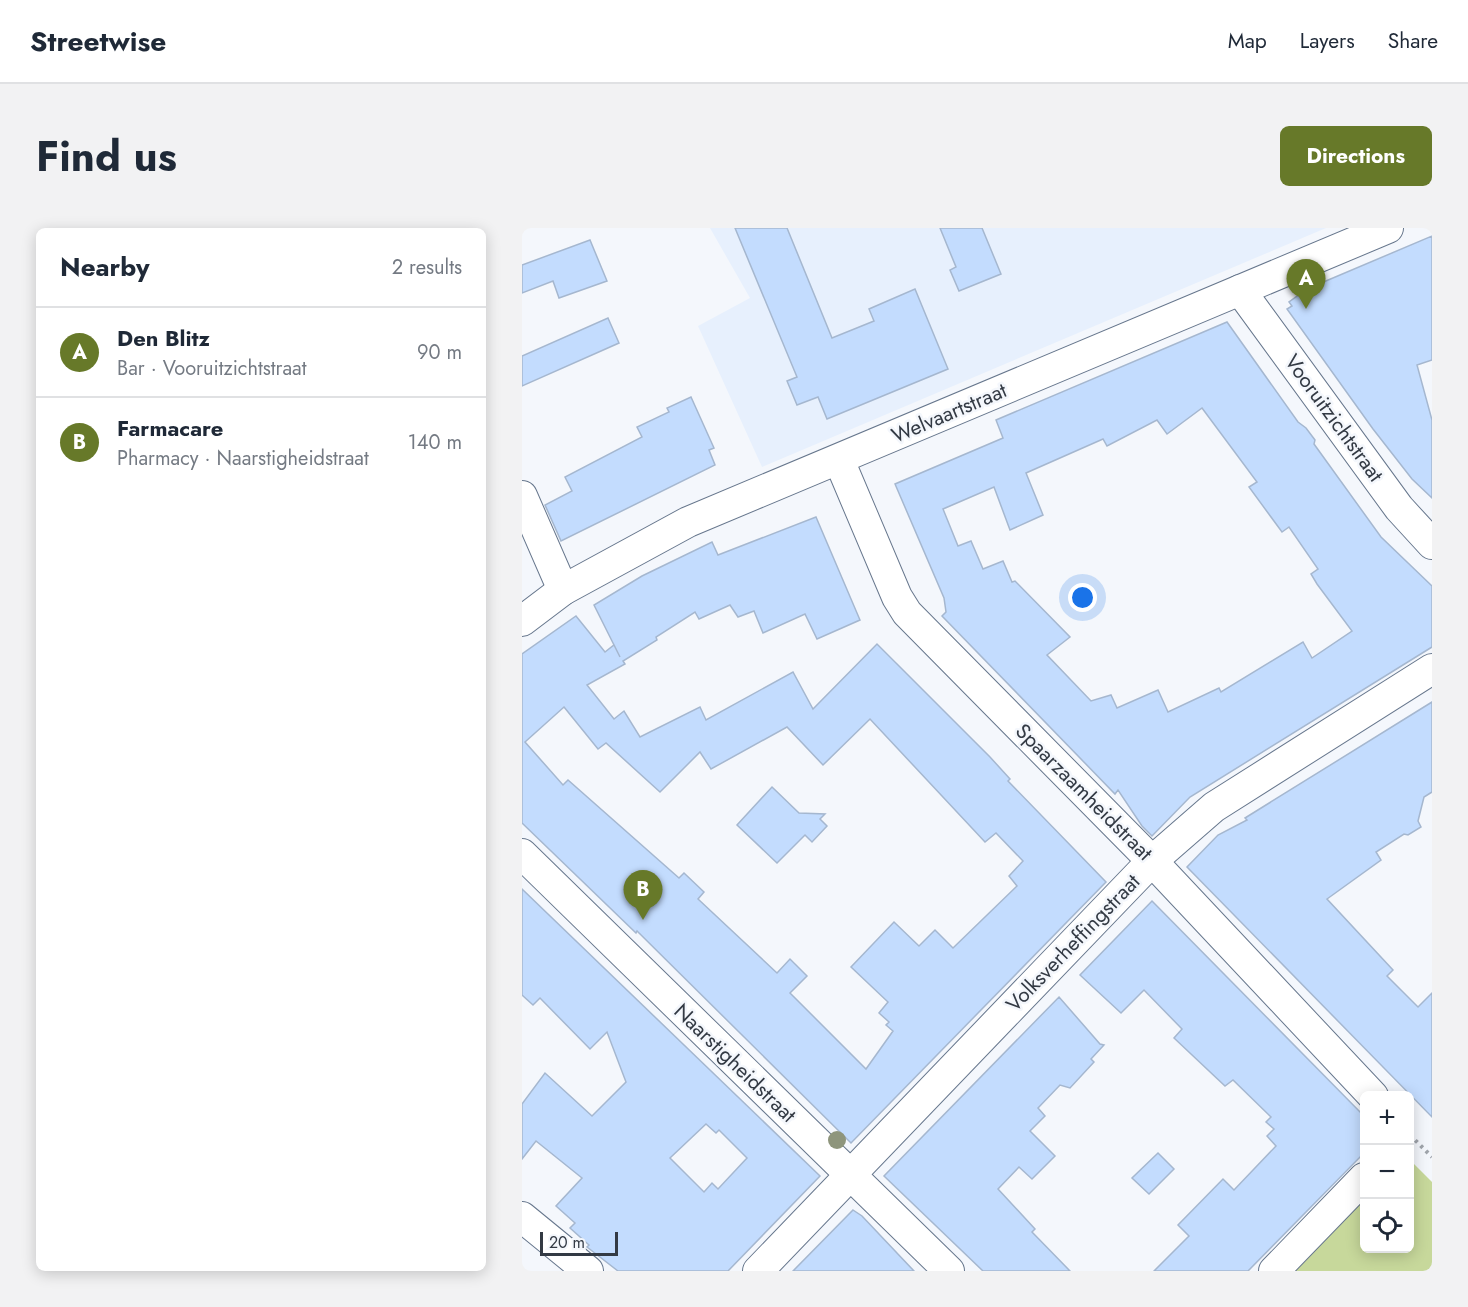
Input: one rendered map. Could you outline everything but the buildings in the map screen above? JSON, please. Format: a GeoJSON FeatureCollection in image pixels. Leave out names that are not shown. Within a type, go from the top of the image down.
{"type":"FeatureCollection","features":[{"type":"Feature","properties":{"kind":"street","name":"Welvaartstraat"},"geometry":{"type":"LineString","coordinates":[[522,621],[563,590],[688,522],[1388,228]]}},
{"type":"Feature","properties":{"kind":"street","name":"Vooruitzichtstraat"},"geometry":{"type":"LineString","coordinates":[[1240,290],[1399,508],[1432,544]]}},
{"type":"Feature","properties":{"kind":"street","name":"Spaarzaamheidstraat"},"geometry":{"type":"LineString","coordinates":[[839,460],[897,597],[907,613],[1152,861],[1368,1091]]}},
{"type":"Feature","properties":{"kind":"street"},"geometry":{"type":"LineString","coordinates":[[522,496],[563,590]]}},
{"type":"Feature","properties":{"kind":"street","name":"Volksverheffingstraat"},"geometry":{"type":"LineString","coordinates":[[758,1271],[1152,861],[1214,807],[1432,669]]}},
{"type":"Feature","properties":{"kind":"street","name":"Naarstigheidstraat"},"geometry":{"type":"LineString","coordinates":[[522,854],[949,1271]]}},
{"type":"Feature","properties":{"kind":"street"},"geometry":{"type":"LineString","coordinates":[[1274,1271],[1360,1183]]}},
{"type":"Feature","properties":{"kind":"street"},"geometry":{"type":"LineString","coordinates":[[522,1217],[588,1271]]}},
{"type":"Feature","properties":{"kind":"path"},"geometry":{"type":"LineString","coordinates":[[1414,1139],[1432,1157]]}},
{"type":"Feature","properties":{"kind":"shaded area"},"geometry":{"type":"Polygon","coordinates":[[[710,228],[1326,228],[762,467],[698,326],[750,298],[710,228]]]}},
{"type":"Feature","properties":{"kind":"green space"},"geometry":{"type":"Polygon","coordinates":[[[1414,1164],[1432,1182],[1432,1271],[1285,1271],[1360,1195],[1360,1253],[1414,1253],[1414,1164]]]}},
{"type":"Feature","properties":{"kind":"place","name":"Den Blitz"},"geometry":{"type":"Point","coordinates":[1306,309]}},
{"type":"Feature","properties":{"kind":"place","name":"Farmacare"},"geometry":{"type":"Point","coordinates":[643,920]}}]}
